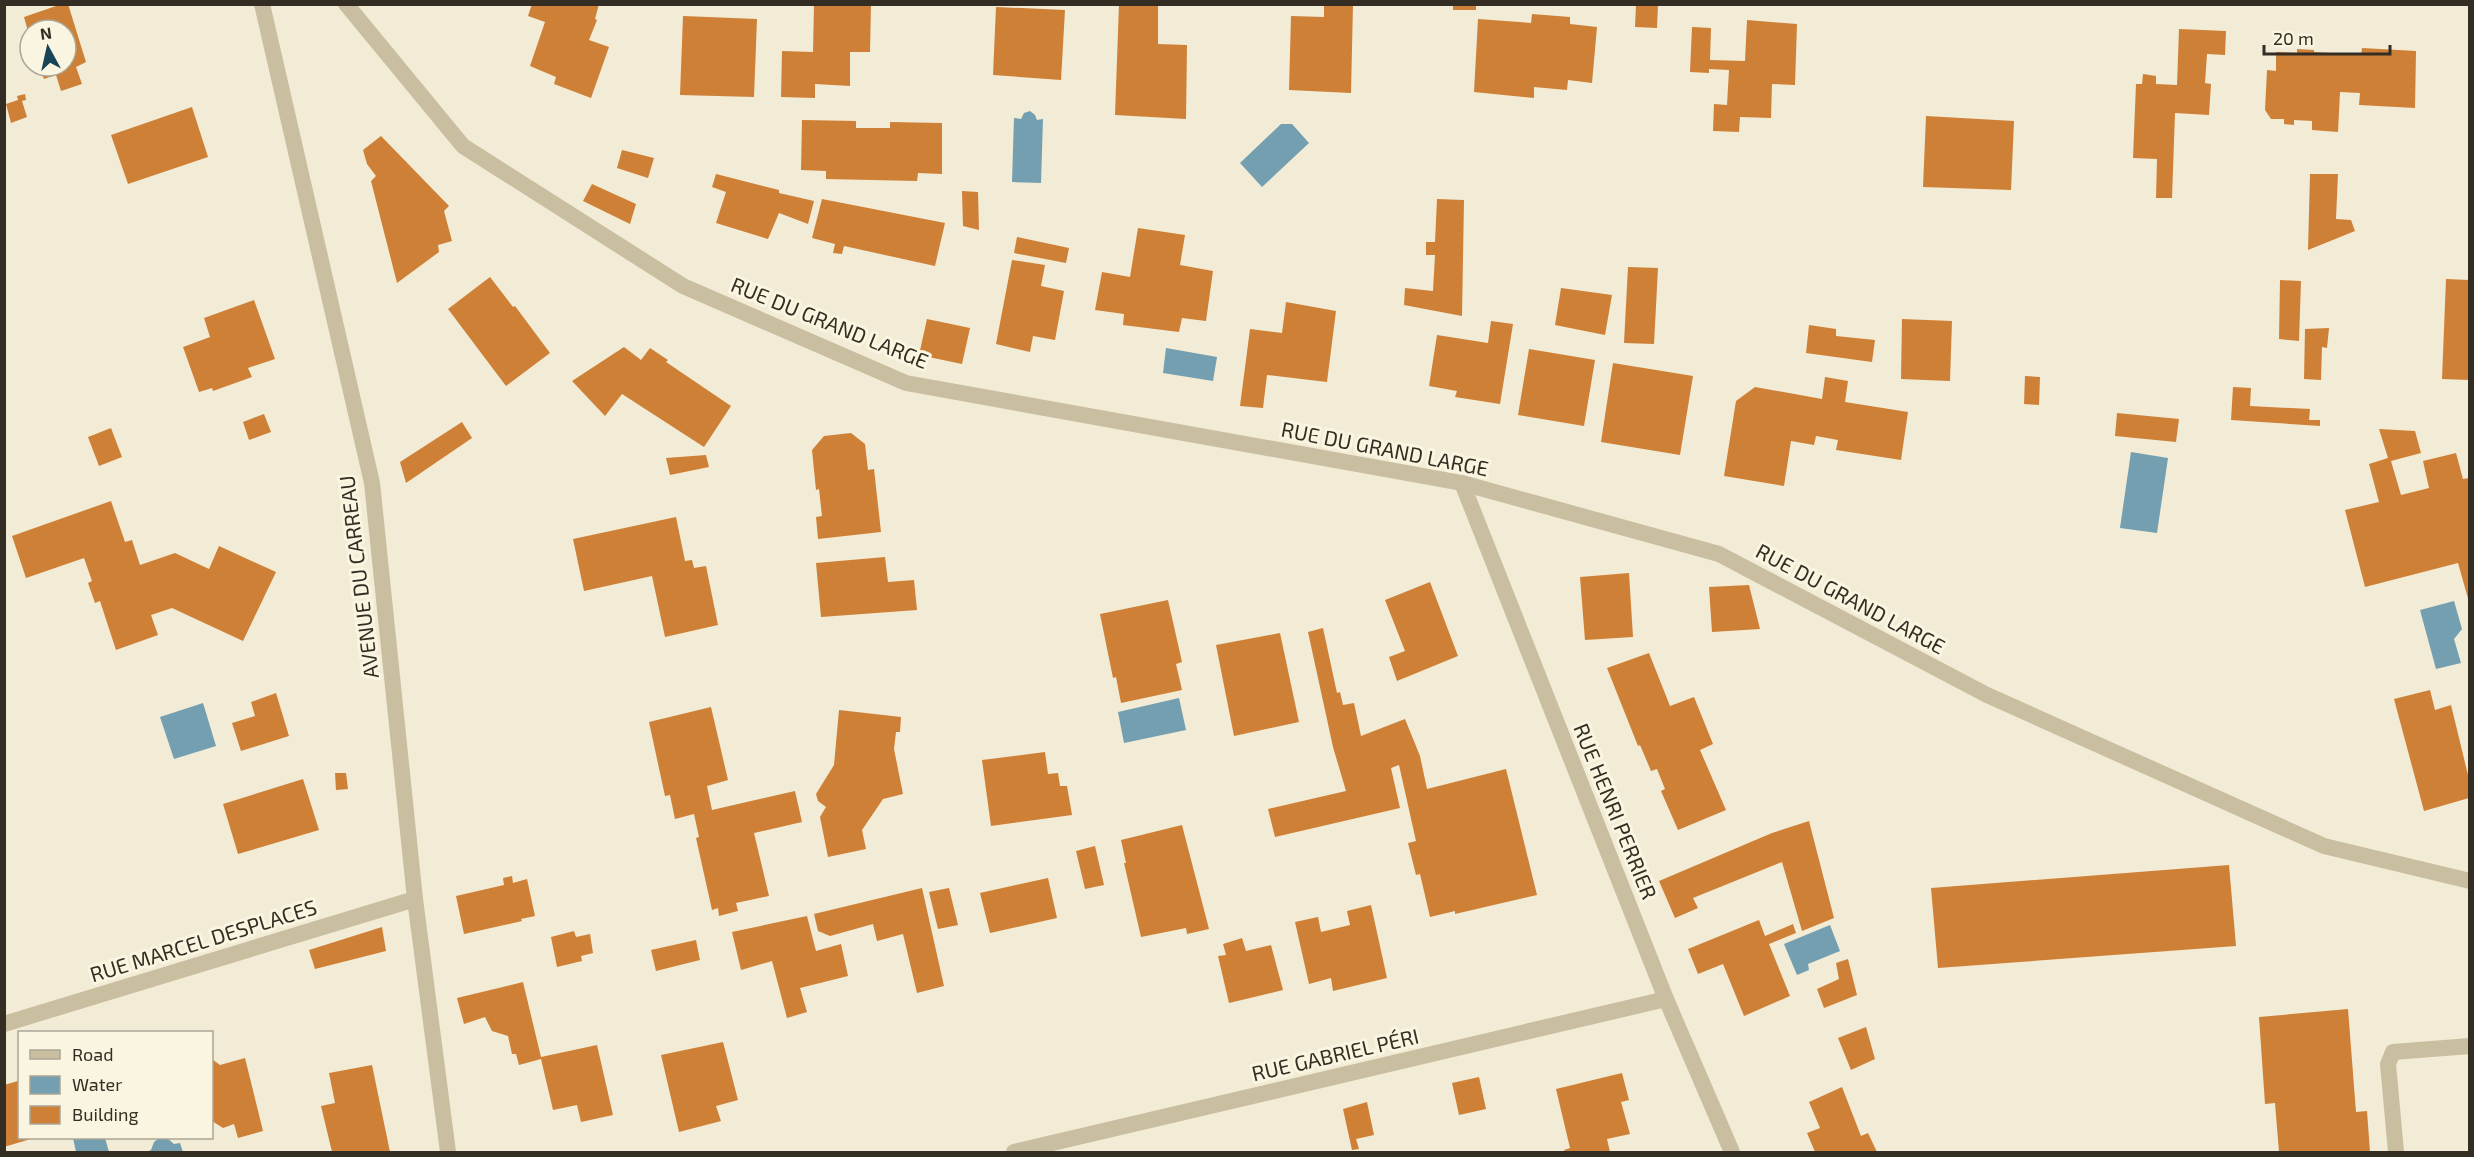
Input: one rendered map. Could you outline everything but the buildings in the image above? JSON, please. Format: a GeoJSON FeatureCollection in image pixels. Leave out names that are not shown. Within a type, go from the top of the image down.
{"type":"FeatureCollection","features":[{"type":"Feature","properties":{"kind":"street","name":"AVENUE DU CARREAU"},"geometry":{"type":"LineString","coordinates":[[262,4],[372,483],[415,899],[447,1152]]}},
{"type":"Feature","properties":{"kind":"street","name":"RUE DU GRAND LARGE"},"geometry":{"type":"LineString","coordinates":[[346,4],[463,146],[683,286],[906,383],[1462,483],[1719,554],[1987,695],[2324,846],[2469,881]]}},
{"type":"Feature","properties":{"kind":"street","name":"RUE HENRI PERRIER"},"geometry":{"type":"LineString","coordinates":[[1462,483],[1666,999],[1732,1152]]}},
{"type":"Feature","properties":{"kind":"street","name":"RUE MARCEL DESPLACES"},"geometry":{"type":"LineString","coordinates":[[4,1024],[415,899]]}},
{"type":"Feature","properties":{"kind":"street","name":"RUE GABRIEL PÉRI"},"geometry":{"type":"LineString","coordinates":[[1014,1152],[1666,999]]}},
{"type":"Feature","properties":{"kind":"street"},"geometry":{"type":"LineString","coordinates":[[2396,1152],[2388,1064],[2393,1052],[2469,1046]]}},
{"type":"Feature","properties":{"kind":"water"},"geometry":{"type":"Polygon","coordinates":[[[1030,111],[1037,120],[1043,119],[1041,183],[1012,182],[1014,118],[1021,119],[1024,113],[1030,111]]]}},
{"type":"Feature","properties":{"kind":"water"},"geometry":{"type":"Polygon","coordinates":[[[1281,124],[1292,124],[1309,143],[1262,187],[1240,163],[1281,124]]]}},
{"type":"Feature","properties":{"kind":"water"},"geometry":{"type":"Polygon","coordinates":[[[1166,348],[1217,357],[1213,381],[1163,373],[1166,348]]]}},
{"type":"Feature","properties":{"kind":"water"},"geometry":{"type":"Polygon","coordinates":[[[2131,452],[2168,458],[2157,533],[2120,528],[2131,452]]]}},
{"type":"Feature","properties":{"kind":"water"},"geometry":{"type":"Polygon","coordinates":[[[2454,601],[2462,629],[2454,639],[2461,663],[2436,669],[2420,610],[2454,601]]]}},
{"type":"Feature","properties":{"kind":"water"},"geometry":{"type":"Polygon","coordinates":[[[1179,698],[1186,730],[1124,743],[1118,712],[1179,698]]]}},
{"type":"Feature","properties":{"kind":"water"},"geometry":{"type":"Polygon","coordinates":[[[203,703],[216,746],[174,759],[160,717],[203,703]]]}},
{"type":"Feature","properties":{"kind":"water"},"geometry":{"type":"Polygon","coordinates":[[[1830,925],[1840,951],[1808,964],[1809,970],[1797,975],[1784,944],[1830,925]]]}},
{"type":"Feature","properties":{"kind":"water"},"geometry":{"type":"Polygon","coordinates":[[[73,1139],[105,1139],[109,1152],[76,1152],[73,1139]]]}},
{"type":"Feature","properties":{"kind":"water"},"geometry":{"type":"Polygon","coordinates":[[[158,1139],[168,1139],[174,1144],[180,1143],[183,1152],[146,1152],[151,1150],[158,1139]]]}}]}
